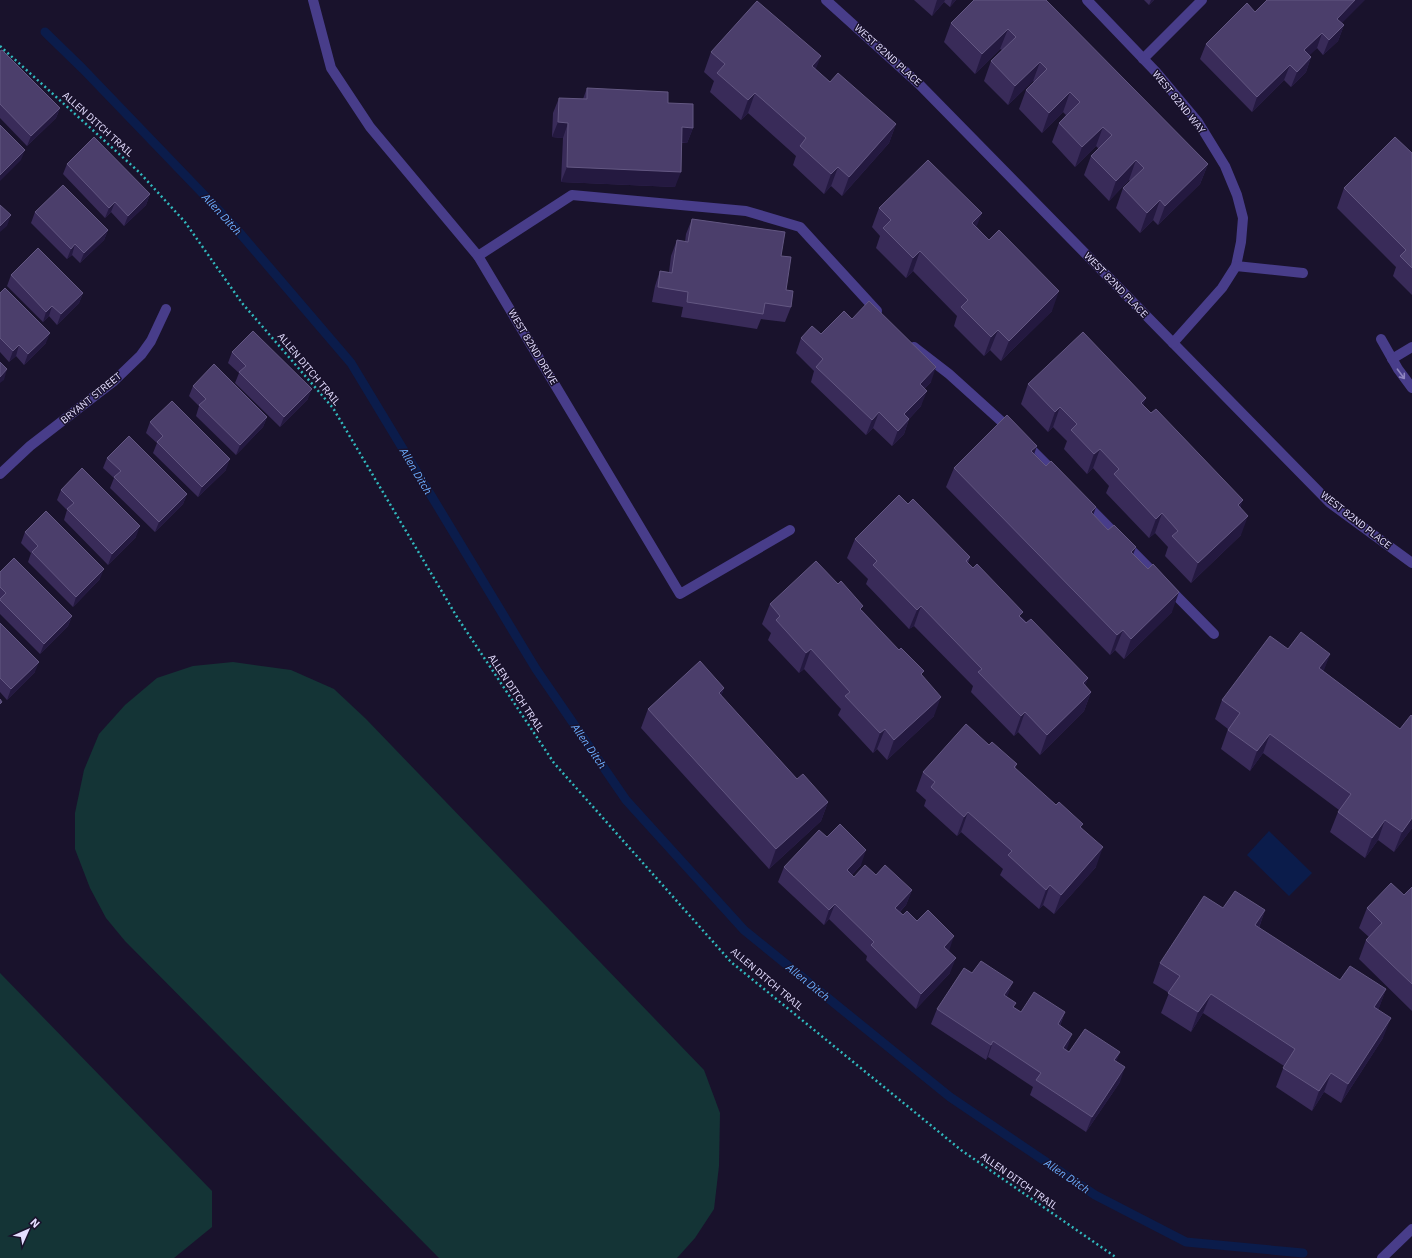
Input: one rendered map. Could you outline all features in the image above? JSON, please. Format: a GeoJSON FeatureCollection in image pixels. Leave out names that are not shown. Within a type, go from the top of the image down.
{"type":"FeatureCollection","features":[{"type":"Feature","properties":{"kind":"street","name":"WEST 82ND DRIVE"},"geometry":{"type":"LineString","coordinates":[[313,0],[331,68],[370,127],[478,256],[680,594],[790,530]]}},
{"type":"Feature","properties":{"kind":"street","name":"WEST 82ND PLACE"},"geometry":{"type":"LineString","coordinates":[[826,0],[919,84],[1330,502],[1412,563]]}},
{"type":"Feature","properties":{"kind":"street","name":"WEST 82ND WAY"},"geometry":{"type":"LineString","coordinates":[[1087,0],[1143,59],[1198,122],[1225,166],[1237,195],[1243,218],[1241,242],[1236,266],[1222,288],[1173,343]]}},
{"type":"Feature","properties":{"kind":"street"},"geometry":{"type":"LineString","coordinates":[[1143,59],[1202,0]]}},
{"type":"Feature","properties":{"kind":"street"},"geometry":{"type":"LineString","coordinates":[[478,256],[572,195],[746,211],[800,227],[882,317]]}},
{"type":"Feature","properties":{"kind":"street"},"geometry":{"type":"LineString","coordinates":[[1236,266],[1303,273]]}},
{"type":"Feature","properties":{"kind":"street","name":"BRYANT STREET"},"geometry":{"type":"LineString","coordinates":[[0,474],[30,446],[114,381],[141,355],[151,341],[166,308]]}},
{"type":"Feature","properties":{"kind":"street"},"geometry":{"type":"LineString","coordinates":[[903,339],[949,374],[1015,433],[1060,478]]}},
{"type":"Feature","properties":{"kind":"street"},"geometry":{"type":"LineString","coordinates":[[1381,340],[1398,369],[1412,388]]}},
{"type":"Feature","properties":{"kind":"street"},"geometry":{"type":"LineString","coordinates":[[1392,359],[1412,347]]}},
{"type":"Feature","properties":{"kind":"street"},"geometry":{"type":"LineString","coordinates":[[1076,494],[1214,634]]}},
{"type":"Feature","properties":{"kind":"street"},"geometry":{"type":"LineString","coordinates":[[1382,1258],[1412,1229]]}},
{"type":"Feature","properties":{"kind":"path","name":"ALLEN DITCH TRAIL"},"geometry":{"type":"LineString","coordinates":[[0,46],[139,172],[185,222],[242,303],[333,408],[457,617],[554,763],[731,962],[961,1150],[1117,1258]]}},
{"type":"Feature","properties":{"kind":"green space"},"geometry":{"type":"Polygon","coordinates":[[[233,662],[291,670],[334,689],[366,719],[704,1070],[720,1113],[719,1166],[714,1209],[695,1238],[677,1258],[439,1258],[125,941],[106,918],[90,888],[75,849],[75,813],[84,770],[99,734],[125,705],[157,678],[193,666],[233,662]]]}},
{"type":"Feature","properties":{"kind":"green space"},"geometry":{"type":"Polygon","coordinates":[[[0,973],[212,1191],[212,1227],[174,1258],[0,1258],[0,973]]]}},
{"type":"Feature","properties":{"kind":"water"},"geometry":{"type":"Polygon","coordinates":[[[1269,831],[1312,873],[1289,896],[1247,855],[1269,831]]]}},
{"type":"Feature","properties":{"kind":"building"},"geometry":{"type":"Polygon","coordinates":[[[974,0],[1046,0],[1208,164],[1165,206],[1160,200],[1147,213],[1123,188],[1144,168],[1136,160],[1116,181],[1091,156],[1112,135],[1103,127],[1082,147],[1059,123],[1080,102],[1070,92],[1049,113],[1026,90],[1047,69],[1040,62],[1015,86],[991,61],[1016,37],[1008,29],[982,54],[951,23],[974,0]]]}},
{"type":"Feature","properties":{"kind":"building"},"geometry":{"type":"Polygon","coordinates":[[[1267,0],[1355,0],[1337,19],[1344,25],[1329,40],[1322,33],[1304,50],[1311,57],[1297,72],[1290,65],[1257,97],[1206,44],[1247,3],[1255,12],[1267,0]]]}},
{"type":"Feature","properties":{"kind":"building"},"geometry":{"type":"Polygon","coordinates":[[[757,1],[821,56],[812,66],[830,82],[838,73],[896,124],[849,177],[838,167],[831,174],[800,146],[806,138],[755,93],[748,100],[717,73],[725,64],[711,52],[757,1]]]}},
{"type":"Feature","properties":{"kind":"building"},"geometry":{"type":"Polygon","coordinates":[[[2,50],[60,108],[31,136],[0,104],[0,51],[2,50]]]}},
{"type":"Feature","properties":{"kind":"building"},"geometry":{"type":"Polygon","coordinates":[[[587,88],[668,92],[668,103],[693,104],[693,128],[682,127],[681,172],[567,167],[568,123],[558,122],[559,98],[587,99],[587,88]]]}},
{"type":"Feature","properties":{"kind":"building"},"geometry":{"type":"Polygon","coordinates":[[[0,125],[25,150],[0,175],[0,125]]]}},
{"type":"Feature","properties":{"kind":"building"},"geometry":{"type":"Polygon","coordinates":[[[94,137],[150,194],[128,216],[115,202],[109,208],[67,164],[94,137]]]}},
{"type":"Feature","properties":{"kind":"building"},"geometry":{"type":"Polygon","coordinates":[[[1395,137],[1412,153],[1412,268],[1400,256],[1406,250],[1344,188],[1395,137]]]}},
{"type":"Feature","properties":{"kind":"building"},"geometry":{"type":"Polygon","coordinates":[[[928,160],[982,213],[972,223],[989,240],[999,230],[1059,291],[1009,341],[998,330],[991,337],[961,307],[968,300],[920,251],[913,258],[883,228],[891,220],[879,208],[928,160]]]}},
{"type":"Feature","properties":{"kind":"building"},"geometry":{"type":"Polygon","coordinates":[[[63,185],[108,230],[84,253],[75,244],[71,249],[35,212],[63,185]]]}},
{"type":"Feature","properties":{"kind":"building"},"geometry":{"type":"Polygon","coordinates":[[[0,205],[11,215],[0,226],[0,205]]]}},
{"type":"Feature","properties":{"kind":"building"},"geometry":{"type":"Polygon","coordinates":[[[692,219],[785,232],[781,256],[791,257],[786,290],[793,291],[791,307],[765,303],[763,314],[687,302],[688,292],[658,287],[660,271],[672,273],[677,240],[688,242],[692,219]]]}},
{"type":"Feature","properties":{"kind":"building"},"geometry":{"type":"Polygon","coordinates":[[[38,248],[83,293],[61,314],[52,306],[46,312],[11,275],[38,248]]]}},
{"type":"Feature","properties":{"kind":"building"},"geometry":{"type":"Polygon","coordinates":[[[5,288],[50,333],[28,354],[19,345],[13,351],[0,338],[0,293],[5,288]]]}},
{"type":"Feature","properties":{"kind":"building"},"geometry":{"type":"Polygon","coordinates":[[[869,301],[936,367],[920,384],[927,391],[904,414],[909,419],[898,431],[879,412],[872,420],[816,367],[823,359],[801,338],[812,326],[821,334],[844,311],[852,319],[869,301]]]}},
{"type":"Feature","properties":{"kind":"building"},"geometry":{"type":"Polygon","coordinates":[[[253,331],[312,389],[284,417],[239,372],[246,366],[232,352],[253,331]]]}},
{"type":"Feature","properties":{"kind":"building"},"geometry":{"type":"Polygon","coordinates":[[[1083,332],[1146,398],[1141,403],[1151,413],[1156,409],[1243,500],[1238,505],[1248,516],[1198,563],[1172,536],[1178,531],[1162,513],[1156,519],[1114,474],[1119,469],[1100,449],[1094,454],[1071,430],[1077,424],[1060,407],[1055,412],[1028,384],[1083,332]]]}},
{"type":"Feature","properties":{"kind":"building"},"geometry":{"type":"Polygon","coordinates":[[[0,362],[7,369],[0,377],[0,362]]]}},
{"type":"Feature","properties":{"kind":"building"},"geometry":{"type":"Polygon","coordinates":[[[214,364],[267,417],[240,445],[199,405],[206,399],[193,386],[214,364]]]}},
{"type":"Feature","properties":{"kind":"building"},"geometry":{"type":"Polygon","coordinates":[[[172,401],[230,459],[202,487],[157,442],[163,436],[150,422],[172,401]]]}},
{"type":"Feature","properties":{"kind":"building"},"geometry":{"type":"Polygon","coordinates":[[[1007,415],[1037,446],[1031,451],[1046,466],[1051,461],[1096,507],[1091,512],[1108,530],[1114,525],[1136,547],[1131,552],[1148,569],[1153,564],[1179,592],[1131,639],[1123,630],[1117,635],[954,468],[1007,415]]]}},
{"type":"Feature","properties":{"kind":"building"},"geometry":{"type":"Polygon","coordinates":[[[129,436],[187,494],[159,522],[114,477],[121,471],[107,458],[129,436]]]}},
{"type":"Feature","properties":{"kind":"building"},"geometry":{"type":"Polygon","coordinates":[[[82,468],[140,526],[112,554],[67,509],[74,503],[61,490],[82,468]]]}},
{"type":"Feature","properties":{"kind":"building"},"geometry":{"type":"Polygon","coordinates":[[[899,495],[908,504],[913,499],[970,557],[966,561],[973,568],[977,564],[1023,612],[1019,616],[1026,623],[1031,619],[1088,678],[1083,683],[1091,692],[1047,735],[1025,712],[1021,716],[978,672],[982,669],[921,606],[917,610],[873,565],[877,561],[855,539],[899,495]]]}},
{"type":"Feature","properties":{"kind":"building"},"geometry":{"type":"Polygon","coordinates":[[[46,511],[104,569],[76,597],[32,552],[38,546],[25,532],[46,511]]]}},
{"type":"Feature","properties":{"kind":"building"},"geometry":{"type":"Polygon","coordinates":[[[14,558],[72,616],[44,644],[0,600],[6,593],[0,587],[0,572],[14,558]]]}},
{"type":"Feature","properties":{"kind":"building"},"geometry":{"type":"Polygon","coordinates":[[[816,561],[838,584],[841,581],[863,606],[860,609],[899,650],[901,648],[924,671],[921,674],[941,697],[894,740],[885,729],[880,733],[845,696],[850,692],[811,649],[806,653],[776,620],[780,616],[770,604],[816,561]]]}},
{"type":"Feature","properties":{"kind":"building"},"geometry":{"type":"Polygon","coordinates":[[[0,623],[39,662],[11,689],[0,678],[0,623]]]}},
{"type":"Feature","properties":{"kind":"building"},"geometry":{"type":"Polygon","coordinates":[[[1301,632],[1330,654],[1319,668],[1400,729],[1411,715],[1412,716],[1412,818],[1402,832],[1385,820],[1372,838],[1338,812],[1351,794],[1270,734],[1257,751],[1228,730],[1240,713],[1222,700],[1270,636],[1288,649],[1301,632]]]}},
{"type":"Feature","properties":{"kind":"building"},"geometry":{"type":"Polygon","coordinates":[[[700,661],[724,688],[719,693],[797,779],[803,774],[828,802],[776,849],[648,709],[700,661]]]}},
{"type":"Feature","properties":{"kind":"building"},"geometry":{"type":"Polygon","coordinates":[[[966,724],[989,745],[992,742],[1017,764],[1014,767],[1056,805],[1059,802],[1083,824],[1080,827],[1103,847],[1061,895],[1050,885],[1046,890],[1008,855],[1012,851],[968,812],[964,817],[931,787],[935,782],[923,772],[966,724]]]}},
{"type":"Feature","properties":{"kind":"building"},"geometry":{"type":"Polygon","coordinates":[[[840,824],[866,850],[847,870],[854,877],[865,865],[876,875],[885,865],[912,890],[895,908],[903,915],[907,911],[917,921],[928,910],[954,936],[944,947],[956,958],[921,994],[871,945],[874,942],[835,904],[829,910],[784,867],[819,830],[827,837],[840,824]]]}},
{"type":"Feature","properties":{"kind":"building"},"geometry":{"type":"Polygon","coordinates":[[[1391,883],[1404,895],[1412,887],[1412,984],[1366,940],[1382,923],[1367,908],[1391,883]]]}},
{"type":"Feature","properties":{"kind":"building"},"geometry":{"type":"Polygon","coordinates":[[[1235,891],[1265,910],[1255,925],[1340,980],[1350,966],[1386,989],[1374,1007],[1391,1018],[1348,1084],[1331,1073],[1319,1091],[1283,1068],[1295,1049],[1211,994],[1198,1012],[1168,993],[1180,976],[1160,963],[1204,896],[1223,908],[1235,891]]]}},
{"type":"Feature","properties":{"kind":"building"},"geometry":{"type":"Polygon","coordinates":[[[981,961],[1013,982],[1004,995],[1016,1003],[1013,1007],[1021,1012],[1034,992],[1065,1012],[1058,1024],[1072,1034],[1063,1048],[1069,1052],[1085,1029],[1120,1052],[1114,1060],[1125,1067],[1092,1117],[1036,1080],[1041,1073],[993,1041],[991,1045],[937,1009],[964,968],[972,973],[981,961]]]}},
{"type":"Feature","properties":{"kind":"waterway","name":"Allen Ditch"},"geometry":{"type":"LineString","coordinates":[[45,32],[83,69],[233,225],[351,363],[536,669],[626,800],[744,930],[950,1097],[1095,1195],[1186,1242],[1303,1253]]}}]}
